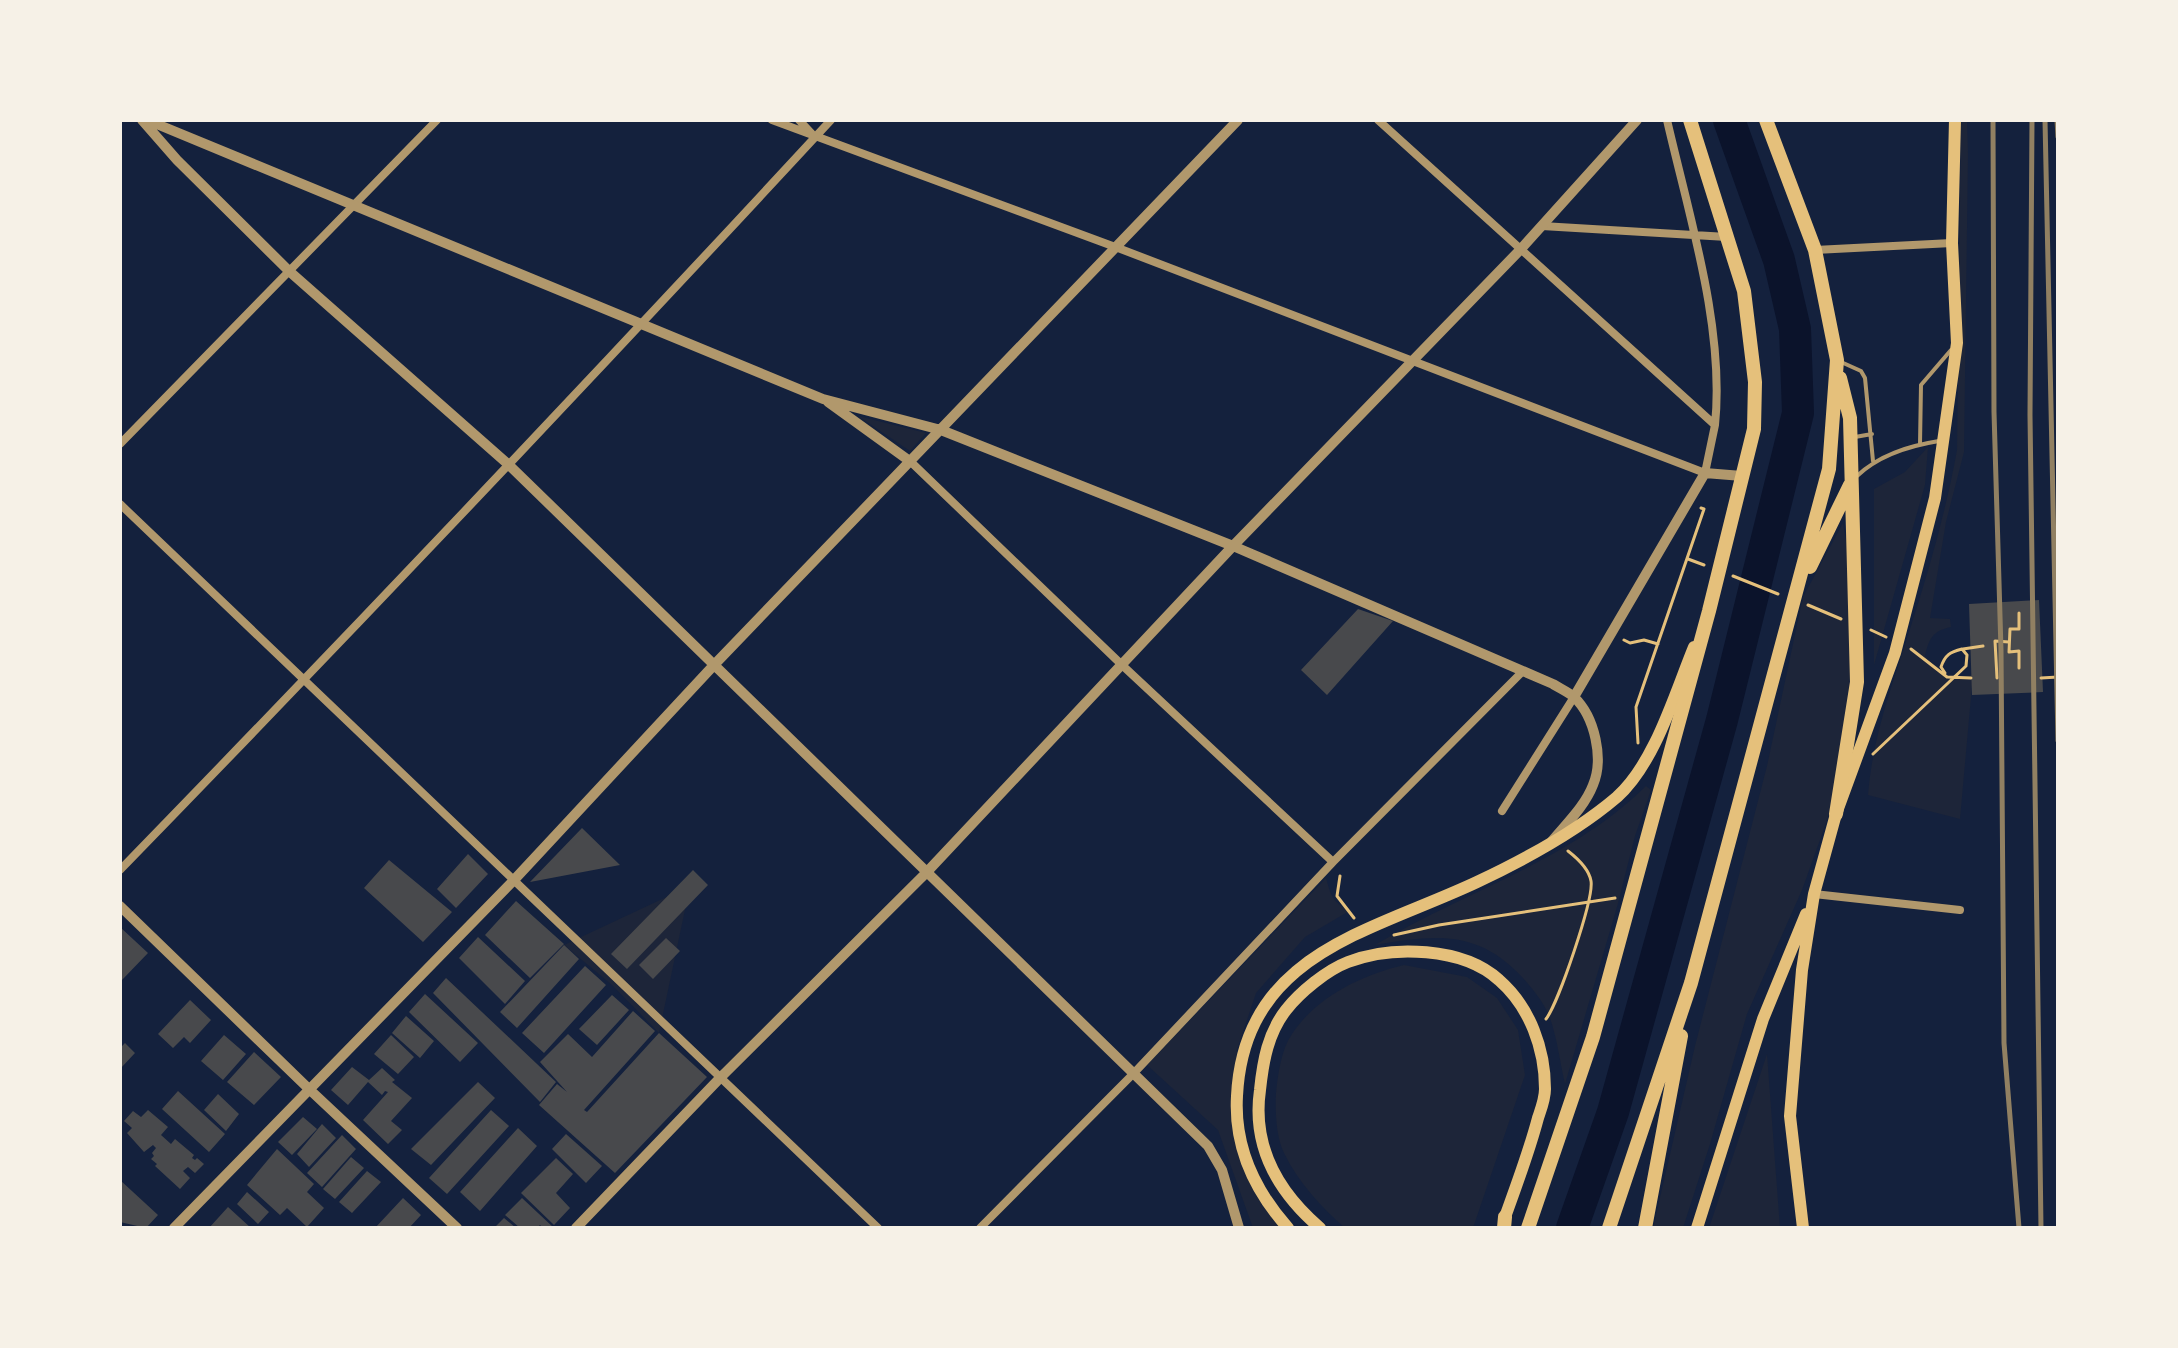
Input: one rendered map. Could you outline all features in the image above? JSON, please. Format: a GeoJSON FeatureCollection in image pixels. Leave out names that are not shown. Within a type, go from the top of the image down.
{"type":"FeatureCollection","features":[{"type":"Feature","properties":{"kind":"highway"},"geometry":{"type":"LineString","coordinates":[[1528,1228],[1593,1037],[1709,611],[1754,429],[1755,382],[1744,291],[1690,120]]}},
{"type":"Feature","properties":{"kind":"highway"},"geometry":{"type":"LineString","coordinates":[[1766,120],[1815,250],[1850,418],[1857,682],[1836,814]]}},
{"type":"Feature","properties":{"kind":"highway"},"geometry":{"type":"LineString","coordinates":[[1609,1228],[1691,983],[1797,594],[1829,469],[1837,363]]}},
{"type":"Feature","properties":{"kind":"highway"},"geometry":{"type":"LineString","coordinates":[[1797,594],[1852,481]]}},
{"type":"Feature","properties":{"kind":"highway"},"geometry":{"type":"LineString","coordinates":[[1645,1228],[1691,983]]}},
{"type":"Feature","properties":{"kind":"main road"},"geometry":{"type":"LineString","coordinates":[[1803,1228],[1790,1116],[1802,970],[1814,894],[1836,814],[1895,653],[1935,498],[1957,343],[1952,243],[1955,120]]}},
{"type":"Feature","properties":{"kind":"main road"},"geometry":{"type":"LineString","coordinates":[[1288,1228],[1266,1203],[1240,1144],[1236,1113],[1238,1079],[1244,1048],[1259,1015],[1280,986],[1315,955],[1361,930],[1557,845],[1619,795],[1639,771],[1656,738],[1709,611]]}},
{"type":"Feature","properties":{"kind":"main road"},"geometry":{"type":"LineString","coordinates":[[1697,1228],[1763,1019],[1814,894]]}},
{"type":"Feature","properties":{"kind":"main road"},"geometry":{"type":"LineString","coordinates":[[1320,1228],[1286,1194],[1271,1169],[1257,1120],[1264,1060],[1272,1033],[1287,1009],[1315,982],[1348,962],[1390,953],[1423,951],[1461,959],[1498,978],[1520,1003],[1535,1030],[1542,1057],[1545,1092],[1529,1151],[1503,1224]]}},
{"type":"Feature","properties":{"kind":"street"},"geometry":{"type":"LineString","coordinates":[[144,120],[823,399],[941,430],[1233,546],[1553,684],[1574,697],[1588,717],[1598,759],[1593,784],[1557,845]]}},
{"type":"Feature","properties":{"kind":"street"},"geometry":{"type":"LineString","coordinates":[[144,120],[177,160],[289,271],[509,465],[1208,1146],[1222,1170],[1239,1228]]}},
{"type":"Feature","properties":{"kind":"street"},"geometry":{"type":"LineString","coordinates":[[120,444],[437,120]]}},
{"type":"Feature","properties":{"kind":"street"},"geometry":{"type":"LineString","coordinates":[[772,120],[1118,248],[1705,473],[1742,476]]}},
{"type":"Feature","properties":{"kind":"street"},"geometry":{"type":"LineString","coordinates":[[799,120],[815,137]]}},
{"type":"Feature","properties":{"kind":"street"},"geometry":{"type":"LineString","coordinates":[[120,870],[644,324],[831,120]]}},
{"type":"Feature","properties":{"kind":"street"},"geometry":{"type":"LineString","coordinates":[[174,1228],[514,880],[714,665],[1238,120]]}},
{"type":"Feature","properties":{"kind":"street"},"geometry":{"type":"LineString","coordinates":[[1378,120],[1715,425]]}},
{"type":"Feature","properties":{"kind":"street"},"geometry":{"type":"LineString","coordinates":[[576,1228],[720,1078],[926,873],[1233,546],[1520,250],[1637,120]]}},
{"type":"Feature","properties":{"kind":"street"},"geometry":{"type":"LineString","coordinates":[[1502,811],[1574,697],[1705,473],[1719,391],[1717,347],[1667,120]]}},
{"type":"Feature","properties":{"kind":"street"},"geometry":{"type":"LineString","coordinates":[[1542,226],[1728,237]]}},
{"type":"Feature","properties":{"kind":"street"},"geometry":{"type":"LineString","coordinates":[[1815,250],[1952,243]]}},
{"type":"Feature","properties":{"kind":"street"},"geometry":{"type":"LineString","coordinates":[[823,399],[911,462],[1333,862]]}},
{"type":"Feature","properties":{"kind":"street"},"geometry":{"type":"LineString","coordinates":[[120,504],[878,1228]]}},
{"type":"Feature","properties":{"kind":"street"},"geometry":{"type":"LineString","coordinates":[[980,1228],[1134,1073],[1333,862],[1522,672]]}},
{"type":"Feature","properties":{"kind":"street"},"geometry":{"type":"LineString","coordinates":[[1814,894],[1960,910]]}},
{"type":"Feature","properties":{"kind":"street"},"geometry":{"type":"LineString","coordinates":[[120,906],[457,1228]]}},
{"type":"Feature","properties":{"kind":"lane"},"geometry":{"type":"LineString","coordinates":[[1920,444],[1921,385],[1957,343]]}},
{"type":"Feature","properties":{"kind":"lane"},"geometry":{"type":"LineString","coordinates":[[1837,363],[1861,371],[1865,378],[1873,461]]}},
{"type":"Feature","properties":{"kind":"lane"},"geometry":{"type":"LineString","coordinates":[[1850,438],[1872,434]]}},
{"type":"Feature","properties":{"kind":"lane"},"geometry":{"type":"LineString","coordinates":[[1852,481],[1873,461],[1920,444],[1945,440]]}},
{"type":"Feature","properties":{"kind":"path"},"geometry":{"type":"LineString","coordinates":[[1639,771],[1636,707],[1691,560],[1704,509]]}},
{"type":"Feature","properties":{"kind":"path"},"geometry":{"type":"LineString","coordinates":[[1691,560],[1707,566]]}},
{"type":"Feature","properties":{"kind":"path"},"geometry":{"type":"LineString","coordinates":[[1722,572],[1779,594]]}},
{"type":"Feature","properties":{"kind":"path"},"geometry":{"type":"LineString","coordinates":[[1808,606],[1851,623]]}},
{"type":"Feature","properties":{"kind":"path"},"geometry":{"type":"LineString","coordinates":[[2019,613],[2019,629],[2010,629],[2009,642],[2009,652],[2019,651],[2019,668]]}},
{"type":"Feature","properties":{"kind":"path"},"geometry":{"type":"LineString","coordinates":[[1862,627],[1897,642]]}},
{"type":"Feature","properties":{"kind":"path"},"geometry":{"type":"LineString","coordinates":[[1610,633],[1630,643],[1644,640],[1658,644]]}},
{"type":"Feature","properties":{"kind":"path"},"geometry":{"type":"LineString","coordinates":[[1997,678],[1995,641],[2009,642]]}},
{"type":"Feature","properties":{"kind":"path"},"geometry":{"type":"LineString","coordinates":[[1947,677],[1941,667],[1944,657],[1983,646]]}},
{"type":"Feature","properties":{"kind":"path"},"geometry":{"type":"LineString","coordinates":[[1909,648],[1947,677],[1971,678]]}},
{"type":"Feature","properties":{"kind":"path"},"geometry":{"type":"LineString","coordinates":[[1857,756],[1875,754],[1966,666],[1967,655],[1960,650]]}},
{"type":"Feature","properties":{"kind":"path"},"geometry":{"type":"LineString","coordinates":[[2041,678],[2058,677]]}},
{"type":"Feature","properties":{"kind":"path"},"geometry":{"type":"LineString","coordinates":[[1535,1030],[1549,1016],[1588,903],[1591,881],[1577,858],[1557,845]]}},
{"type":"Feature","properties":{"kind":"path"},"geometry":{"type":"LineString","coordinates":[[1333,862],[1340,872],[1337,896],[1361,930]]}},
{"type":"Feature","properties":{"kind":"path"},"geometry":{"type":"LineString","coordinates":[[1390,936],[1439,925],[1632,895]]}},
{"type":"Feature","properties":{"kind":"shaded area"},"geometry":{"type":"Polygon","coordinates":[[[1961,120],[1967,120],[1968,154],[1964,452],[1946,522],[1930,618],[1950,619],[1951,627],[1932,637],[1925,656],[1946,678],[1973,675],[1960,819],[1868,795],[1879,731],[1930,563],[1957,450],[1961,120]]]}},
{"type":"Feature","properties":{"kind":"shaded area"},"geometry":{"type":"Polygon","coordinates":[[[858,416],[926,433],[910,451],[858,416]]]}},
{"type":"Feature","properties":{"kind":"shaded area"},"geometry":{"type":"Polygon","coordinates":[[[1928,447],[1925,485],[1874,665],[1874,489],[1905,472],[1928,447]]]}},
{"type":"Feature","properties":{"kind":"shaded area"},"geometry":{"type":"Polygon","coordinates":[[[1843,523],[1848,552],[1850,679],[1830,812],[1802,890],[1747,1014],[1683,1228],[1653,1228],[1695,1046],[1767,766],[1803,597],[1843,523]]]}},
{"type":"Feature","properties":{"kind":"shaded area"},"geometry":{"type":"Polygon","coordinates":[[[1646,786],[1651,790],[1635,836],[1565,1084],[1548,1013],[1530,986],[1505,961],[1472,943],[1454,939],[1417,939],[1375,945],[1551,855],[1616,812],[1646,786]]]}},
{"type":"Feature","properties":{"kind":"shaded area"},"geometry":{"type":"Polygon","coordinates":[[[1326,878],[1334,898],[1351,910],[1305,937],[1256,993],[1237,1050],[1235,1124],[1258,1187],[1289,1228],[1253,1228],[1218,1130],[1147,1065],[1326,878]]]}},
{"type":"Feature","properties":{"kind":"shaded area"},"geometry":{"type":"Polygon","coordinates":[[[690,886],[659,1033],[612,985],[564,945],[690,886]]]}},
{"type":"Feature","properties":{"kind":"shaded area"},"geometry":{"type":"Polygon","coordinates":[[[1404,965],[1467,977],[1497,998],[1518,1030],[1525,1075],[1473,1228],[1345,1228],[1303,1184],[1279,1139],[1277,1086],[1283,1055],[1292,1034],[1314,1009],[1341,989],[1404,965]]]}},
{"type":"Feature","properties":{"kind":"shaded area"},"geometry":{"type":"Polygon","coordinates":[[[1767,1054],[1780,1228],[1709,1228],[1767,1054]]]}},
{"type":"Feature","properties":{"kind":"building"},"geometry":{"type":"Polygon","coordinates":[[[2039,600],[2043,692],[1972,695],[1969,604],[2039,600]]]}},
{"type":"Feature","properties":{"kind":"building"},"geometry":{"type":"Polygon","coordinates":[[[1358,609],[1393,621],[1327,695],[1301,670],[1358,609]]]}},
{"type":"Feature","properties":{"kind":"building"},"geometry":{"type":"Polygon","coordinates":[[[582,828],[620,865],[530,882],[582,828]]]}},
{"type":"Feature","properties":{"kind":"building"},"geometry":{"type":"Polygon","coordinates":[[[468,854],[488,874],[456,908],[437,889],[468,854]]]}},
{"type":"Feature","properties":{"kind":"building"},"geometry":{"type":"Polygon","coordinates":[[[389,860],[452,912],[423,942],[364,888],[389,860]]]}},
{"type":"Feature","properties":{"kind":"building"},"geometry":{"type":"Polygon","coordinates":[[[693,870],[708,885],[627,969],[611,954],[693,870]]]}},
{"type":"Feature","properties":{"kind":"building"},"geometry":{"type":"Polygon","coordinates":[[[516,901],[564,944],[530,978],[485,935],[516,901]]]}},
{"type":"Feature","properties":{"kind":"building"},"geometry":{"type":"Polygon","coordinates":[[[120,927],[148,953],[122,980],[120,978],[120,927]]]}},
{"type":"Feature","properties":{"kind":"building"},"geometry":{"type":"Polygon","coordinates":[[[478,937],[525,981],[505,1004],[459,958],[478,937]]]}},
{"type":"Feature","properties":{"kind":"building"},"geometry":{"type":"Polygon","coordinates":[[[666,938],[680,951],[653,979],[639,965],[666,938]]]}},
{"type":"Feature","properties":{"kind":"building"},"geometry":{"type":"Polygon","coordinates":[[[564,945],[579,959],[517,1028],[500,1012],[564,945]]]}},
{"type":"Feature","properties":{"kind":"building"},"geometry":{"type":"Polygon","coordinates":[[[585,966],[606,985],[544,1053],[522,1033],[585,966]]]}},
{"type":"Feature","properties":{"kind":"building"},"geometry":{"type":"Polygon","coordinates":[[[446,978],[556,1082],[540,1102],[433,993],[446,978]]]}},
{"type":"Feature","properties":{"kind":"building"},"geometry":{"type":"Polygon","coordinates":[[[425,994],[478,1043],[460,1062],[409,1012],[425,994]]]}},
{"type":"Feature","properties":{"kind":"building"},"geometry":{"type":"Polygon","coordinates":[[[612,995],[629,1010],[597,1045],[579,1029],[612,995]]]}},
{"type":"Feature","properties":{"kind":"building"},"geometry":{"type":"Polygon","coordinates":[[[190,1000],[211,1020],[190,1043],[184,1037],[173,1048],[158,1034],[190,1000]]]}},
{"type":"Feature","properties":{"kind":"building"},"geometry":{"type":"Polygon","coordinates":[[[633,1011],[655,1031],[584,1110],[587,1112],[659,1033],[707,1077],[615,1173],[539,1105],[557,1084],[567,1092],[540,1062],[568,1034],[592,1057],[633,1011]]]}},
{"type":"Feature","properties":{"kind":"building"},"geometry":{"type":"Polygon","coordinates":[[[406,1016],[434,1041],[420,1058],[392,1033],[406,1016]]]}},
{"type":"Feature","properties":{"kind":"building"},"geometry":{"type":"Polygon","coordinates":[[[224,1035],[246,1054],[223,1080],[201,1061],[224,1035]]]}},
{"type":"Feature","properties":{"kind":"building"},"geometry":{"type":"Polygon","coordinates":[[[391,1035],[414,1057],[398,1074],[374,1054],[391,1035]]]}},
{"type":"Feature","properties":{"kind":"building"},"geometry":{"type":"Polygon","coordinates":[[[125,1043],[135,1053],[120,1069],[120,1048],[125,1043]]]}},
{"type":"Feature","properties":{"kind":"building"},"geometry":{"type":"Polygon","coordinates":[[[254,1052],[281,1077],[254,1105],[227,1082],[254,1052]]]}},
{"type":"Feature","properties":{"kind":"building"},"geometry":{"type":"Polygon","coordinates":[[[352,1067],[369,1080],[382,1068],[395,1080],[392,1082],[412,1098],[391,1121],[402,1130],[388,1144],[363,1120],[388,1092],[382,1095],[368,1082],[348,1105],[331,1090],[352,1067]]]}},
{"type":"Feature","properties":{"kind":"building"},"geometry":{"type":"Polygon","coordinates":[[[478,1082],[495,1098],[431,1165],[411,1149],[478,1082]]]}},
{"type":"Feature","properties":{"kind":"building"},"geometry":{"type":"Polygon","coordinates":[[[178,1091],[225,1134],[209,1152],[162,1109],[178,1091]]]}},
{"type":"Feature","properties":{"kind":"building"},"geometry":{"type":"Polygon","coordinates":[[[218,1094],[239,1114],[226,1131],[204,1110],[218,1094]]]}},
{"type":"Feature","properties":{"kind":"building"},"geometry":{"type":"Polygon","coordinates":[[[148,1110],[168,1127],[161,1135],[171,1144],[175,1139],[194,1155],[192,1158],[204,1164],[195,1173],[188,1167],[183,1171],[190,1178],[180,1189],[155,1166],[157,1164],[151,1159],[156,1148],[153,1145],[144,1152],[127,1133],[132,1128],[124,1121],[133,1111],[141,1117],[148,1110]]]}},
{"type":"Feature","properties":{"kind":"building"},"geometry":{"type":"Polygon","coordinates":[[[491,1110],[509,1126],[447,1194],[429,1178],[491,1110]]]}},
{"type":"Feature","properties":{"kind":"building"},"geometry":{"type":"Polygon","coordinates":[[[303,1117],[317,1129],[292,1155],[278,1142],[303,1117]]]}},
{"type":"Feature","properties":{"kind":"building"},"geometry":{"type":"Polygon","coordinates":[[[322,1124],[336,1138],[309,1167],[297,1154],[322,1124]]]}},
{"type":"Feature","properties":{"kind":"building"},"geometry":{"type":"Polygon","coordinates":[[[518,1128],[537,1146],[480,1211],[460,1192],[518,1128]]]}},
{"type":"Feature","properties":{"kind":"building"},"geometry":{"type":"Polygon","coordinates":[[[566,1134],[602,1166],[586,1183],[552,1149],[566,1134]]]}},
{"type":"Feature","properties":{"kind":"building"},"geometry":{"type":"Polygon","coordinates":[[[342,1135],[356,1149],[322,1187],[307,1173],[342,1135]]]}},
{"type":"Feature","properties":{"kind":"building"},"geometry":{"type":"Polygon","coordinates":[[[277,1149],[314,1184],[307,1192],[324,1208],[307,1227],[287,1208],[280,1215],[247,1185],[277,1149]]]}},
{"type":"Feature","properties":{"kind":"building"},"geometry":{"type":"Polygon","coordinates":[[[351,1157],[364,1168],[335,1199],[323,1189],[351,1157]]]}},
{"type":"Feature","properties":{"kind":"building"},"geometry":{"type":"Polygon","coordinates":[[[556,1158],[573,1174],[556,1193],[570,1208],[554,1225],[521,1193],[556,1158]]]}},
{"type":"Feature","properties":{"kind":"building"},"geometry":{"type":"Polygon","coordinates":[[[367,1171],[381,1182],[352,1213],[339,1202],[367,1171]]]}},
{"type":"Feature","properties":{"kind":"building"},"geometry":{"type":"Polygon","coordinates":[[[120,1180],[158,1215],[146,1228],[120,1222],[120,1180]]]}},
{"type":"Feature","properties":{"kind":"building"},"geometry":{"type":"Polygon","coordinates":[[[247,1192],[269,1212],[258,1224],[237,1204],[247,1192]]]}},
{"type":"Feature","properties":{"kind":"building"},"geometry":{"type":"Polygon","coordinates":[[[403,1198],[421,1215],[409,1228],[375,1228],[403,1198]]]}},
{"type":"Feature","properties":{"kind":"building"},"geometry":{"type":"Polygon","coordinates":[[[522,1198],[554,1228],[540,1225],[537,1228],[520,1228],[505,1215],[522,1198]]]}},
{"type":"Feature","properties":{"kind":"building"},"geometry":{"type":"Polygon","coordinates":[[[228,1207],[251,1228],[209,1228],[228,1207]]]}},
{"type":"Feature","properties":{"kind":"building"},"geometry":{"type":"Polygon","coordinates":[[[504,1218],[516,1228],[494,1228],[504,1218]]]}},
{"type":"Feature","properties":{"kind":"waterway"},"geometry":{"type":"LineString","coordinates":[[1572,1228],[1613,1112],[1722,720],[1798,413],[1795,329],[1779,260],[1729,120]]}},
{"type":"Feature","properties":{"kind":"railway"},"geometry":{"type":"LineString","coordinates":[[1993,120],[1994,412],[2001,650],[2004,1043],[2019,1228]]}},
{"type":"Feature","properties":{"kind":"railway"},"geometry":{"type":"LineString","coordinates":[[2032,120],[2030,415],[2041,1228]]}},
{"type":"Feature","properties":{"kind":"railway"},"geometry":{"type":"LineString","coordinates":[[2045,120],[2058,741]]}},
{"type":"Feature","properties":{"kind":"railway"},"geometry":{"type":"LineString","coordinates":[[2057,120],[2058,137]]}}]}
